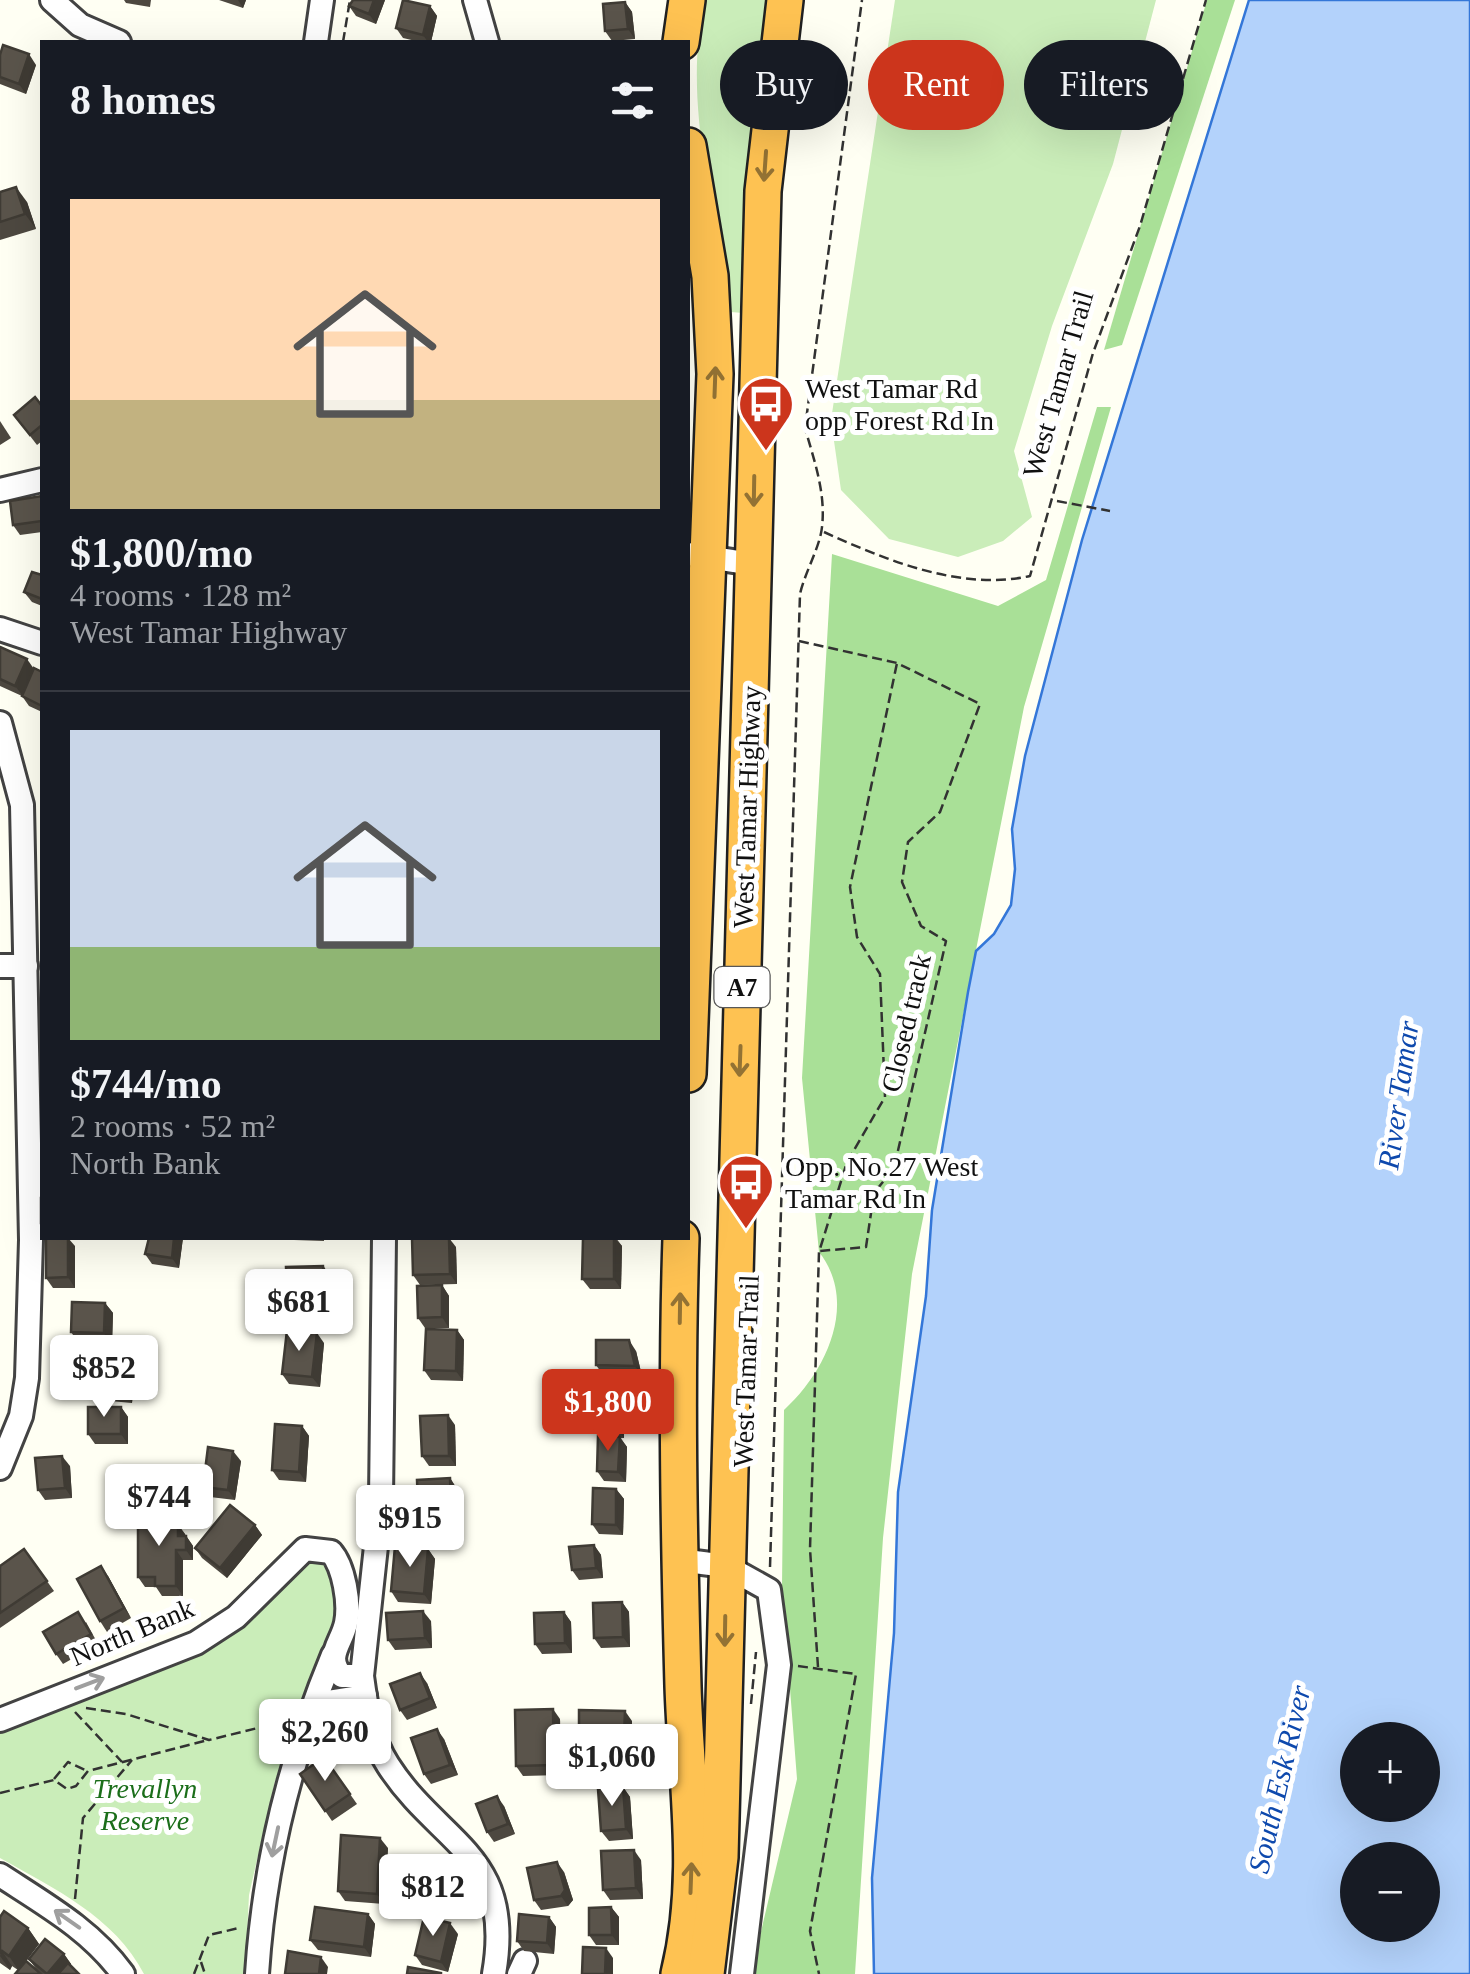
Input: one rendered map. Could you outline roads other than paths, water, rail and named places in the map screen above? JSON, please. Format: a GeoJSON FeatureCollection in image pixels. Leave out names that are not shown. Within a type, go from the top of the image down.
{"type":"FeatureCollection","features":[{"type":"Feature","properties":{"kind":"highway"},"geometry":{"type":"LineString","coordinates":[[680,40],[686,0]]}},
{"type":"Feature","properties":{"kind":"highway","name":"West Tamar Highway"},"geometry":{"type":"LineString","coordinates":[[706,1974],[720,1857],[763,191],[785,0]]}},
{"type":"Feature","properties":{"kind":"highway","name":"West Tamar Highway"},"geometry":{"type":"LineString","coordinates":[[690,159],[715,321],[695,564],[701,753],[690,1025]]}},
{"type":"Feature","properties":{"kind":"highway"},"geometry":{"type":"LineString","coordinates":[[679,1974],[689,1917],[692,1835],[679,1560],[681,1240]]}},
{"type":"Feature","properties":{"kind":"street"},"geometry":{"type":"LineString","coordinates":[[52,0],[80,25],[114,40]]}},
{"type":"Feature","properties":{"kind":"street"},"geometry":{"type":"LineString","coordinates":[[316,40],[322,0]]}},
{"type":"Feature","properties":{"kind":"street"},"geometry":{"type":"LineString","coordinates":[[476,0],[486,40]]}},
{"type":"Feature","properties":{"kind":"street"},"geometry":{"type":"LineString","coordinates":[[0,490],[40,480]]}},
{"type":"Feature","properties":{"kind":"street"},"geometry":{"type":"LineString","coordinates":[[695,564],[752,564]]}},
{"type":"Feature","properties":{"kind":"street"},"geometry":{"type":"LineString","coordinates":[[0,629],[40,643]]}},
{"type":"Feature","properties":{"kind":"street"},"geometry":{"type":"LineString","coordinates":[[0,723],[22,805],[30,1338],[20,1416],[0,1468]]}},
{"type":"Feature","properties":{"kind":"street"},"geometry":{"type":"LineString","coordinates":[[0,966],[26,966]]}},
{"type":"Feature","properties":{"kind":"street"},"geometry":{"type":"LineString","coordinates":[[27,1027],[37,1034],[40,1044]]}},
{"type":"Feature","properties":{"kind":"street"},"geometry":{"type":"LineString","coordinates":[[384,1240],[382,1500],[363,1686],[374,1734],[390,1768],[467,1848],[486,1879],[495,1912],[494,1974]]}},
{"type":"Feature","properties":{"kind":"street","name":"North Bank"},"geometry":{"type":"LineString","coordinates":[[0,1720],[196,1643],[236,1616],[305,1549],[331,1552],[340,1562],[348,1617],[310,1714],[280,1821],[260,1931],[257,1974]]}},
{"type":"Feature","properties":{"kind":"street"},"geometry":{"type":"LineString","coordinates":[[679,1560],[726,1566],[769,1590],[779,1665],[742,1974]]}},
{"type":"Feature","properties":{"kind":"street"},"geometry":{"type":"LineString","coordinates":[[333,1655],[342,1676],[363,1686]]}},
{"type":"Feature","properties":{"kind":"street"},"geometry":{"type":"LineString","coordinates":[[310,1714],[326,1702],[363,1686]]}},
{"type":"Feature","properties":{"kind":"street"},"geometry":{"type":"LineString","coordinates":[[0,1875],[72,1921],[104,1948],[123,1974]]}},
{"type":"Feature","properties":{"kind":"water"},"geometry":{"type":"Polygon","coordinates":[[[1249,0],[1470,0],[1470,1974],[874,1974],[872,1878],[894,1633],[898,1492],[926,1296],[932,1210],[976,951],[994,934],[1011,905],[1015,869],[1012,829],[1025,756],[1082,540],[1249,0]]]}},
{"type":"Feature","properties":{"kind":"place","name":"West Tamar Rd opp Forest Rd In"},"geometry":{"type":"Point","coordinates":[766,453]}},
{"type":"Feature","properties":{"kind":"place","name":"Opp. No.27 West Tamar Rd In"},"geometry":{"type":"Point","coordinates":[746,1231]}},
{"type":"Feature","properties":{"kind":"water label","name":"River Tamar"},"geometry":{"type":"Point","coordinates":[1398,1095]}},
{"type":"Feature","properties":{"kind":"water label","name":"South Esk River"},"geometry":{"type":"Point","coordinates":[1279,1779]}},
{"type":"Feature","properties":{"kind":"park label","name":"Trevallyn Reserve"},"geometry":{"type":"Point","coordinates":[145,1804]}}]}
